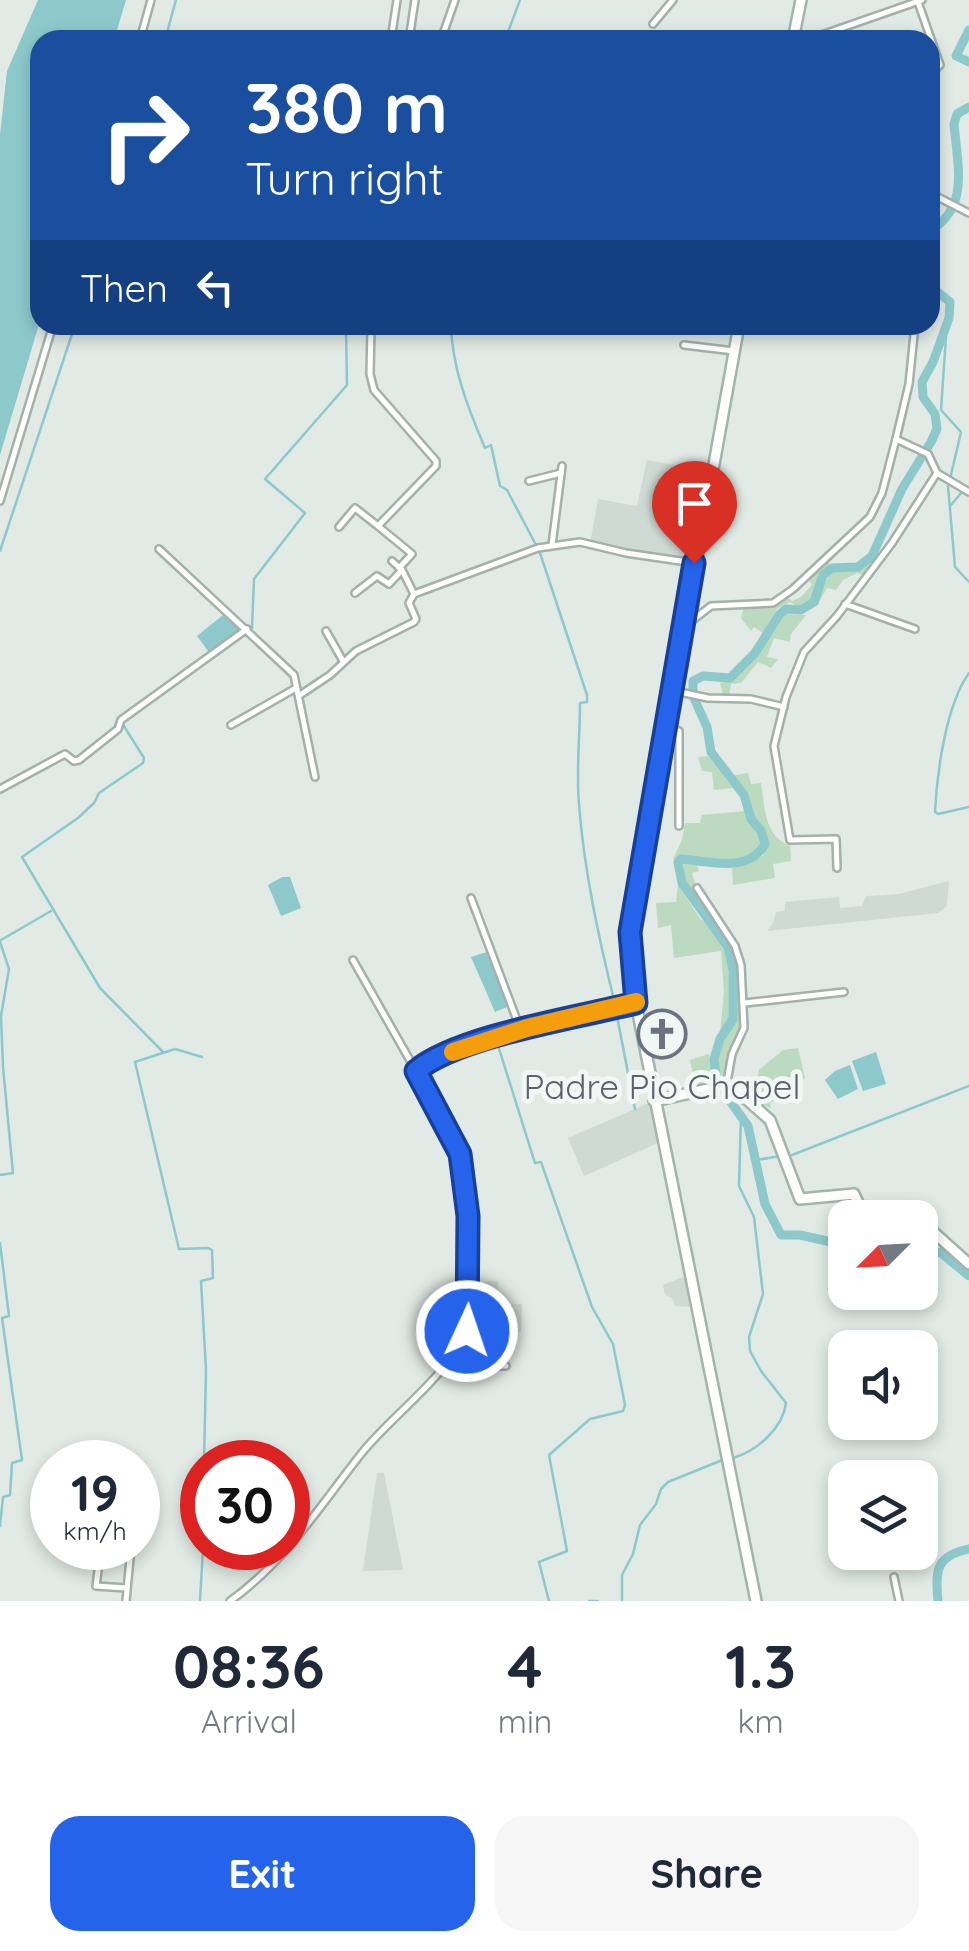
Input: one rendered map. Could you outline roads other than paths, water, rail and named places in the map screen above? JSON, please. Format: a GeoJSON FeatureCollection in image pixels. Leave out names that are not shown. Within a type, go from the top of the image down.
{"type":"FeatureCollection","features":[{"type":"Feature","properties":{"kind":"main road"},"geometry":{"type":"LineString","coordinates":[[795,30],[802,0]]}},
{"type":"Feature","properties":{"kind":"main road"},"geometry":{"type":"LineString","coordinates":[[737,335],[630,932],[636,1003],[654,1101],[756,1601]]}},
{"type":"Feature","properties":{"kind":"main road"},"geometry":{"type":"LineString","coordinates":[[654,1101],[721,1085],[770,1120],[800,1199],[854,1194],[857,1200]]}},
{"type":"Feature","properties":{"kind":"main road"},"geometry":{"type":"LineString","coordinates":[[938,1237],[969,1264]]}},
{"type":"Feature","properties":{"kind":"street"},"geometry":{"type":"LineString","coordinates":[[143,30],[151,0]]}},
{"type":"Feature","properties":{"kind":"street"},"geometry":{"type":"LineString","coordinates":[[392,30],[397,0]]}},
{"type":"Feature","properties":{"kind":"street"},"geometry":{"type":"LineString","coordinates":[[411,30],[415,0]]}},
{"type":"Feature","properties":{"kind":"street"},"geometry":{"type":"LineString","coordinates":[[444,30],[455,0]]}},
{"type":"Feature","properties":{"kind":"street"},"geometry":{"type":"LineString","coordinates":[[654,24],[674,0]]}},
{"type":"Feature","properties":{"kind":"street"},"geometry":{"type":"LineString","coordinates":[[836,30],[920,1],[929,30]]}},
{"type":"Feature","properties":{"kind":"street"},"geometry":{"type":"LineString","coordinates":[[940,199],[969,212]]}},
{"type":"Feature","properties":{"kind":"street"},"geometry":{"type":"LineString","coordinates":[[0,500],[50,335]]}},
{"type":"Feature","properties":{"kind":"street"},"geometry":{"type":"LineString","coordinates":[[371,335],[370,374],[374,390],[436,461],[436,466],[378,526]]}},
{"type":"Feature","properties":{"kind":"street"},"geometry":{"type":"LineString","coordinates":[[683,628],[712,606],[773,603],[870,517],[882,493],[896,439],[909,384],[914,335]]}},
{"type":"Feature","properties":{"kind":"street"},"geometry":{"type":"LineString","coordinates":[[684,345],[734,352]]}},
{"type":"Feature","properties":{"kind":"street"},"geometry":{"type":"LineString","coordinates":[[896,439],[920,448],[928,454],[937,474],[969,492]]}},
{"type":"Feature","properties":{"kind":"street"},"geometry":{"type":"LineString","coordinates":[[529,481],[561,470],[552,545]]}},
{"type":"Feature","properties":{"kind":"street"},"geometry":{"type":"LineString","coordinates":[[836,868],[836,839],[790,840],[774,746],[804,652],[892,543],[937,474]]}},
{"type":"Feature","properties":{"kind":"street"},"geometry":{"type":"LineString","coordinates":[[339,528],[355,508],[412,554],[388,584],[376,576],[355,593]]}},
{"type":"Feature","properties":{"kind":"street"},"geometry":{"type":"LineString","coordinates":[[300,695],[330,676],[356,651],[414,622],[409,603],[414,594],[538,548],[580,542],[694,563]]}},
{"type":"Feature","properties":{"kind":"street"},"geometry":{"type":"LineString","coordinates":[[159,549],[292,672],[316,776]]}},
{"type":"Feature","properties":{"kind":"street"},"geometry":{"type":"LineString","coordinates":[[392,561],[414,594]]}},
{"type":"Feature","properties":{"kind":"street"},"geometry":{"type":"LineString","coordinates":[[845,604],[915,629]]}},
{"type":"Feature","properties":{"kind":"street"},"geometry":{"type":"LineString","coordinates":[[326,630],[343,661]]}},
{"type":"Feature","properties":{"kind":"street"},"geometry":{"type":"LineString","coordinates":[[0,789],[65,754],[79,760],[118,729],[121,720],[249,631]]}},
{"type":"Feature","properties":{"kind":"street"},"geometry":{"type":"LineString","coordinates":[[231,726],[296,688]]}},
{"type":"Feature","properties":{"kind":"street"},"geometry":{"type":"LineString","coordinates":[[672,690],[784,707]]}},
{"type":"Feature","properties":{"kind":"street"},"geometry":{"type":"LineString","coordinates":[[665,726],[679,731],[679,826]]}},
{"type":"Feature","properties":{"kind":"street"},"geometry":{"type":"LineString","coordinates":[[698,888],[738,952],[745,1003],[744,1028],[721,1085]]}},
{"type":"Feature","properties":{"kind":"street"},"geometry":{"type":"LineString","coordinates":[[470,898],[520,1031]]}},
{"type":"Feature","properties":{"kind":"street"},"geometry":{"type":"LineString","coordinates":[[230,1601],[286,1552],[378,1432],[444,1365],[467,1331],[469,1255],[460,1154],[354,960]]}},
{"type":"Feature","properties":{"kind":"street"},"geometry":{"type":"LineString","coordinates":[[745,1003],[844,992]]}},
{"type":"Feature","properties":{"kind":"street"},"geometry":{"type":"LineString","coordinates":[[416,1071],[432,1059],[520,1031],[636,1003]]}},
{"type":"Feature","properties":{"kind":"street"},"geometry":{"type":"LineString","coordinates":[[444,1365],[506,1366]]}},
{"type":"Feature","properties":{"kind":"street"},"geometry":{"type":"LineString","coordinates":[[98,1570],[96,1586],[126,1588]]}},
{"type":"Feature","properties":{"kind":"street"},"geometry":{"type":"LineString","coordinates":[[126,1601],[128,1570]]}},
{"type":"Feature","properties":{"kind":"street"},"geometry":{"type":"LineString","coordinates":[[894,1577],[898,1601]]}},
{"type":"Feature","properties":{"kind":"water"},"geometry":{"type":"Polygon","coordinates":[[[38,0],[126,0],[117,30],[30,30],[30,335],[36,335],[0,455],[0,135],[7,71],[38,0]]]}},
{"type":"Feature","properties":{"kind":"water"},"geometry":{"type":"Polygon","coordinates":[[[223,615],[242,629],[208,651],[197,636],[223,615]]]}},
{"type":"Feature","properties":{"kind":"water"},"geometry":{"type":"Polygon","coordinates":[[[290,877],[301,908],[281,916],[268,885],[290,877]]]}},
{"type":"Feature","properties":{"kind":"water"},"geometry":{"type":"Polygon","coordinates":[[[487,952],[507,1007],[495,1012],[471,957],[487,952]]]}},
{"type":"Feature","properties":{"kind":"water"},"geometry":{"type":"Polygon","coordinates":[[[876,1052],[886,1084],[863,1091],[852,1061],[876,1052]]]}},
{"type":"Feature","properties":{"kind":"water"},"geometry":{"type":"Polygon","coordinates":[[[850,1065],[858,1089],[838,1099],[825,1080],[850,1065]]]}},
{"type":"Feature","properties":{"kind":"waterway"},"geometry":{"type":"LineString","coordinates":[[168,30],[176,0]]}},
{"type":"Feature","properties":{"kind":"waterway"},"geometry":{"type":"LineString","coordinates":[[509,30],[520,0]]}},
{"type":"Feature","properties":{"kind":"waterway"},"geometry":{"type":"LineString","coordinates":[[969,30],[956,56],[969,62]]}},
{"type":"Feature","properties":{"kind":"waterway"},"geometry":{"type":"LineString","coordinates":[[940,223],[951,210],[958,185],[954,124],[957,114],[969,107]]}},
{"type":"Feature","properties":{"kind":"waterway"},"geometry":{"type":"LineString","coordinates":[[828,1241],[781,1235],[765,1204],[748,1126],[717,1083],[714,1059],[720,1039],[733,1019],[733,970],[728,947],[682,883],[678,862],[738,862],[749,859],[765,844],[751,819],[744,795],[711,752],[707,727],[693,696],[693,681],[703,676],[730,678],[755,653],[779,615],[786,609],[801,610],[814,602],[823,575],[832,568],[858,567],[872,556],[902,489],[937,429],[935,414],[923,397],[922,382],[949,318],[950,302],[940,294]]}},
{"type":"Feature","properties":{"kind":"waterway"},"geometry":{"type":"LineString","coordinates":[[947,322],[941,410],[961,432],[950,479]]}},
{"type":"Feature","properties":{"kind":"waterway"},"geometry":{"type":"LineString","coordinates":[[0,551],[72,335]]}},
{"type":"Feature","properties":{"kind":"waterway"},"geometry":{"type":"LineString","coordinates":[[181,680],[252,628],[254,579],[305,513],[265,479],[347,385],[346,335]]}},
{"type":"Feature","properties":{"kind":"waterway"},"geometry":{"type":"LineString","coordinates":[[452,335],[458,372],[485,448],[491,445],[500,486],[507,490],[536,545]]}},
{"type":"Feature","properties":{"kind":"waterway"},"geometry":{"type":"LineString","coordinates":[[948,486],[955,567],[969,582]]}},
{"type":"Feature","properties":{"kind":"waterway"},"geometry":{"type":"LineString","coordinates":[[951,505],[962,492]]}},
{"type":"Feature","properties":{"kind":"waterway"},"geometry":{"type":"LineString","coordinates":[[539,550],[587,695],[587,702],[580,703],[579,804],[593,905],[615,1004]]}},
{"type":"Feature","properties":{"kind":"waterway"},"geometry":{"type":"LineString","coordinates":[[969,673],[949,720],[935,812],[969,807]]}},
{"type":"Feature","properties":{"kind":"waterway"},"geometry":{"type":"LineString","coordinates":[[122,723],[144,758],[143,763],[99,793],[78,818],[22,857],[100,988],[163,1052]]}},
{"type":"Feature","properties":{"kind":"waterway"},"geometry":{"type":"LineString","coordinates":[[1,940],[51,911]]}},
{"type":"Feature","properties":{"kind":"waterway"},"geometry":{"type":"LineString","coordinates":[[0,942],[9,969],[1,1016],[13,1173],[0,1175]]}},
{"type":"Feature","properties":{"kind":"waterway"},"geometry":{"type":"LineString","coordinates":[[565,1021],[616,1010]]}},
{"type":"Feature","properties":{"kind":"waterway"},"geometry":{"type":"LineString","coordinates":[[616,1011],[635,1109]]}},
{"type":"Feature","properties":{"kind":"waterway"},"geometry":{"type":"LineString","coordinates":[[514,1034],[496,1039],[535,1163],[541,1162],[592,1307],[613,1344],[625,1405],[623,1411],[590,1419],[549,1455],[567,1551],[539,1562],[549,1601]]}},
{"type":"Feature","properties":{"kind":"waterway"},"geometry":{"type":"LineString","coordinates":[[415,1062],[454,1048]]}},
{"type":"Feature","properties":{"kind":"waterway"},"geometry":{"type":"LineString","coordinates":[[202,1057],[175,1049],[135,1062],[179,1249],[212,1250],[213,1278],[201,1281],[206,1370],[204,1440]]}},
{"type":"Feature","properties":{"kind":"waterway"},"geometry":{"type":"LineString","coordinates":[[792,1155],[969,1086]]}},
{"type":"Feature","properties":{"kind":"waterway"},"geometry":{"type":"LineString","coordinates":[[733,1458],[767,1437],[780,1421],[786,1403],[750,1351],[749,1337],[763,1294],[754,1217],[739,1186],[741,1115]]}},
{"type":"Feature","properties":{"kind":"waterway"},"geometry":{"type":"LineString","coordinates":[[757,1160],[780,1156]]}},
{"type":"Feature","properties":{"kind":"waterway"},"geometry":{"type":"LineString","coordinates":[[0,1243],[9,1316],[2,1318],[22,1460],[12,1463],[10,1495],[3,1497],[0,1526]]}},
{"type":"Feature","properties":{"kind":"waterway"},"geometry":{"type":"LineString","coordinates":[[938,1253],[969,1276]]}},
{"type":"Feature","properties":{"kind":"waterway"},"geometry":{"type":"LineString","coordinates":[[622,1601],[622,1575],[633,1554],[640,1525],[656,1504],[661,1489],[668,1482],[725,1459]]}},
{"type":"Feature","properties":{"kind":"waterway"},"geometry":{"type":"LineString","coordinates":[[938,1601],[940,1566],[950,1556],[969,1549]]}},
{"type":"Feature","properties":{"kind":"waterway"},"geometry":{"type":"LineString","coordinates":[[200,1601],[202,1570]]}},
{"type":"Feature","properties":{"kind":"waterway"},"geometry":{"type":"LineString","coordinates":[[589,1601],[598,1601]]}},
{"type":"Feature","properties":{"kind":"place","name":"Padre Pio Chapel"},"geometry":{"type":"Point","coordinates":[662,1034]}}]}
